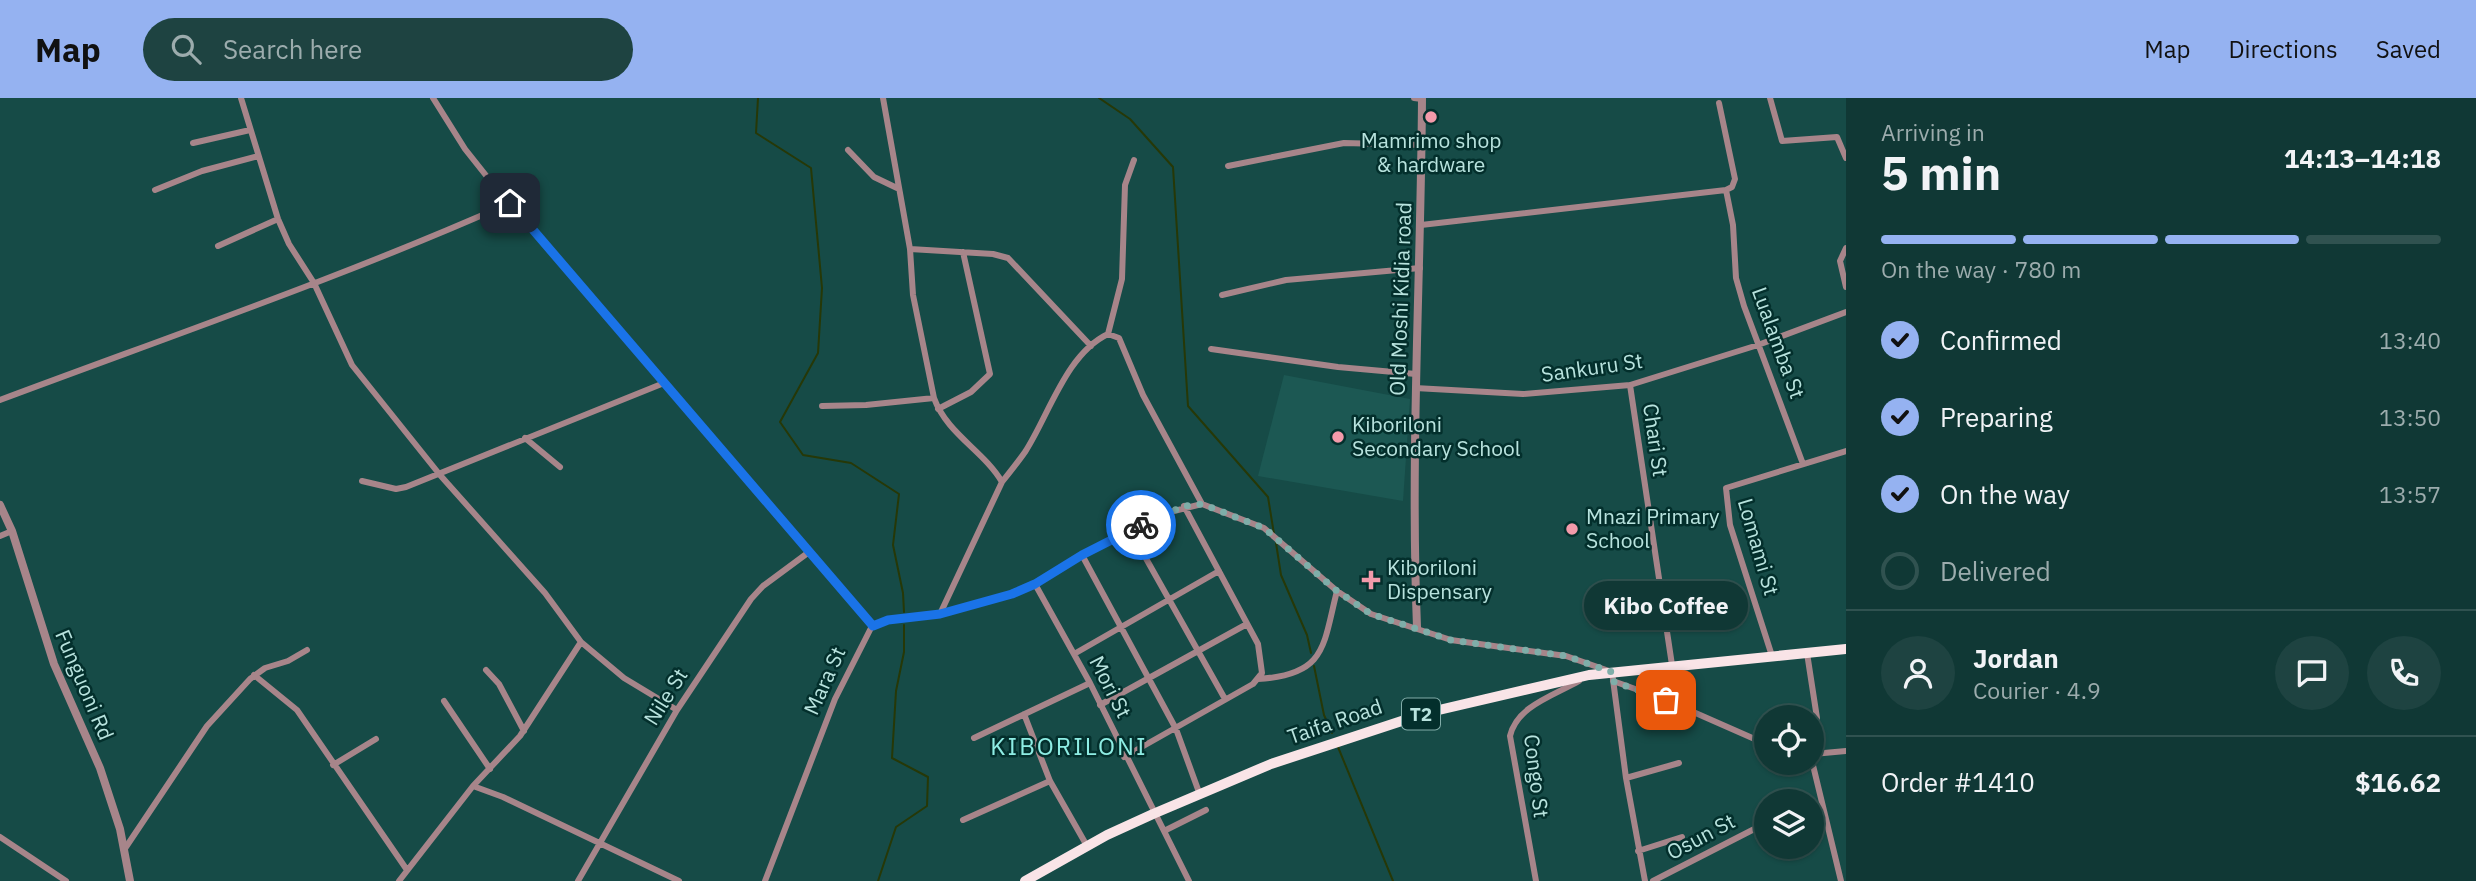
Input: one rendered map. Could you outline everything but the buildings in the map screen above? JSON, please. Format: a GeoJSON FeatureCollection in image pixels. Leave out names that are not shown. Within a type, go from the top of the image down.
{"type":"FeatureCollection","features":[{"type":"Feature","properties":{"kind":"highway","name":"Taifa Road"},"geometry":{"type":"LineString","coordinates":[[1026,881],[1087,846],[1153,814],[1271,764],[1340,739],[1426,713],[1589,676],[1612,677],[1672,665],[1846,649]]}},
{"type":"Feature","properties":{"kind":"street"},"geometry":{"type":"LineString","coordinates":[[241,98],[278,219],[289,244],[314,283],[352,365],[374,389],[440,475],[536,581],[582,642],[624,678],[677,710]]}},
{"type":"Feature","properties":{"kind":"street"},"geometry":{"type":"LineString","coordinates":[[433,98],[465,149],[873,626],[888,620],[940,614],[1035,584],[1130,530],[1184,506],[1202,504],[1254,523],[1277,538],[1337,591],[1371,614],[1417,626],[1451,640],[1566,656],[1754,739]]}},
{"type":"Feature","properties":{"kind":"street"},"geometry":{"type":"LineString","coordinates":[[883,98],[910,249],[913,295],[934,398],[938,409],[1002,482]]}},
{"type":"Feature","properties":{"kind":"street"},"geometry":{"type":"LineString","coordinates":[[1415,98],[1422,98]]}},
{"type":"Feature","properties":{"kind":"street","name":"Old Moshi Kidia road"},"geometry":{"type":"LineString","coordinates":[[1417,626],[1413,495],[1422,225],[1422,98]]}},
{"type":"Feature","properties":{"kind":"street"},"geometry":{"type":"LineString","coordinates":[[1770,98],[1782,141],[1837,136],[1846,158]]}},
{"type":"Feature","properties":{"kind":"street","name":"Lualamba St"},"geometry":{"type":"LineString","coordinates":[[1719,103],[1735,179],[1732,187],[1726,190],[1734,234],[1736,278],[1802,464]]}},
{"type":"Feature","properties":{"kind":"street"},"geometry":{"type":"LineString","coordinates":[[193,143],[250,130]]}},
{"type":"Feature","properties":{"kind":"street"},"geometry":{"type":"LineString","coordinates":[[1228,166],[1345,143],[1422,145]]}},
{"type":"Feature","properties":{"kind":"street"},"geometry":{"type":"LineString","coordinates":[[848,150],[874,177],[897,188]]}},
{"type":"Feature","properties":{"kind":"street"},"geometry":{"type":"LineString","coordinates":[[155,190],[202,171],[258,156]]}},
{"type":"Feature","properties":{"kind":"street"},"geometry":{"type":"LineString","coordinates":[[940,614],[1002,482],[1025,452],[1066,378],[1091,345],[1108,334],[1122,279],[1125,185],[1135,160]]}},
{"type":"Feature","properties":{"kind":"street"},"geometry":{"type":"LineString","coordinates":[[1422,225],[1726,190]]}},
{"type":"Feature","properties":{"kind":"street"},"geometry":{"type":"LineString","coordinates":[[0,400],[215,323],[404,250],[510,203]]}},
{"type":"Feature","properties":{"kind":"street"},"geometry":{"type":"LineString","coordinates":[[218,246],[278,219]]}},
{"type":"Feature","properties":{"kind":"street"},"geometry":{"type":"LineString","coordinates":[[1846,248],[1840,261],[1846,287]]}},
{"type":"Feature","properties":{"kind":"street"},"geometry":{"type":"LineString","coordinates":[[910,249],[993,254],[1009,258],[1091,345]]}},
{"type":"Feature","properties":{"kind":"street"},"geometry":{"type":"LineString","coordinates":[[938,409],[971,392],[990,374],[963,252]]}},
{"type":"Feature","properties":{"kind":"street"},"geometry":{"type":"LineString","coordinates":[[1222,295],[1286,280],[1420,268]]}},
{"type":"Feature","properties":{"kind":"street","name":"Sankuru St"},"geometry":{"type":"LineString","coordinates":[[1415,388],[1523,394],[1630,385],[1758,345],[1846,312]]}},
{"type":"Feature","properties":{"kind":"street"},"geometry":{"type":"LineString","coordinates":[[1108,334],[1119,338],[1143,395],[1202,504]]}},
{"type":"Feature","properties":{"kind":"street"},"geometry":{"type":"LineString","coordinates":[[1211,349],[1338,367],[1416,374]]}},
{"type":"Feature","properties":{"kind":"street"},"geometry":{"type":"LineString","coordinates":[[362,481],[396,489],[440,475],[664,383]]}},
{"type":"Feature","properties":{"kind":"street","name":"Chari St"},"geometry":{"type":"LineString","coordinates":[[1630,385],[1672,665]]}},
{"type":"Feature","properties":{"kind":"street"},"geometry":{"type":"LineString","coordinates":[[822,406],[866,405],[934,398]]}},
{"type":"Feature","properties":{"kind":"street"},"geometry":{"type":"LineString","coordinates":[[526,438],[560,467]]}},
{"type":"Feature","properties":{"kind":"street","name":"Lomami St"},"geometry":{"type":"LineString","coordinates":[[1772,656],[1730,525],[1726,488],[1846,451]]}},
{"type":"Feature","properties":{"kind":"street","name":"Funguoni Rd"},"geometry":{"type":"LineString","coordinates":[[0,505],[12,531],[51,654],[100,768],[124,850],[130,881]]}},
{"type":"Feature","properties":{"kind":"street"},"geometry":{"type":"LineString","coordinates":[[1184,506],[1247,624],[1262,659],[1262,673],[1258,679]]}},
{"type":"Feature","properties":{"kind":"street"},"geometry":{"type":"LineString","coordinates":[[1130,530],[1226,699]]}},
{"type":"Feature","properties":{"kind":"street"},"geometry":{"type":"LineString","coordinates":[[0,536],[12,531]]}},
{"type":"Feature","properties":{"kind":"street","name":"Nile St"},"geometry":{"type":"LineString","coordinates":[[578,881],[677,710],[751,599],[763,586],[809,552]]}},
{"type":"Feature","properties":{"kind":"street"},"geometry":{"type":"LineString","coordinates":[[1082,555],[1176,729],[1200,796]]}},
{"type":"Feature","properties":{"kind":"street"},"geometry":{"type":"LineString","coordinates":[[1074,654],[1219,571]]}},
{"type":"Feature","properties":{"kind":"street","name":"Mori St"},"geometry":{"type":"LineString","coordinates":[[1035,584],[1090,683],[1124,757],[1189,881]]}},
{"type":"Feature","properties":{"kind":"street"},"geometry":{"type":"LineString","coordinates":[[1124,757],[1258,679],[1294,671],[1321,651],[1327,642],[1337,591]]}},
{"type":"Feature","properties":{"kind":"street"},"geometry":{"type":"LineString","coordinates":[[1100,705],[1247,624]]}},
{"type":"Feature","properties":{"kind":"street","name":"Mara St"},"geometry":{"type":"LineString","coordinates":[[765,881],[835,699],[873,626]]}},
{"type":"Feature","properties":{"kind":"street"},"geometry":{"type":"LineString","coordinates":[[399,881],[472,786],[524,731],[582,642]]}},
{"type":"Feature","properties":{"kind":"street"},"geometry":{"type":"LineString","coordinates":[[124,850],[207,726],[254,675],[307,650]]}},
{"type":"Feature","properties":{"kind":"street"},"geometry":{"type":"LineString","coordinates":[[1807,653],[1815,705]]}},
{"type":"Feature","properties":{"kind":"street"},"geometry":{"type":"LineString","coordinates":[[486,670],[499,684],[524,731]]}},
{"type":"Feature","properties":{"kind":"street"},"geometry":{"type":"LineString","coordinates":[[254,675],[297,710],[407,870]]}},
{"type":"Feature","properties":{"kind":"street","name":"Congo St"},"geometry":{"type":"LineString","coordinates":[[1536,881],[1511,752],[1512,725],[1524,710],[1589,676]]}},
{"type":"Feature","properties":{"kind":"street"},"geometry":{"type":"LineString","coordinates":[[1612,677],[1626,778],[1645,881]]}},
{"type":"Feature","properties":{"kind":"street"},"geometry":{"type":"LineString","coordinates":[[974,738],[1090,683]]}},
{"type":"Feature","properties":{"kind":"street"},"geometry":{"type":"LineString","coordinates":[[444,701],[490,769]]}},
{"type":"Feature","properties":{"kind":"street"},"geometry":{"type":"LineString","coordinates":[[1024,714],[1050,781],[1087,846]]}},
{"type":"Feature","properties":{"kind":"street"},"geometry":{"type":"LineString","coordinates":[[333,765],[376,739]]}},
{"type":"Feature","properties":{"kind":"street"},"geometry":{"type":"LineString","coordinates":[[1824,754],[1846,751]]}},
{"type":"Feature","properties":{"kind":"street"},"geometry":{"type":"LineString","coordinates":[[1626,778],[1679,763]]}},
{"type":"Feature","properties":{"kind":"street"},"geometry":{"type":"LineString","coordinates":[[962,820],[1050,781]]}},
{"type":"Feature","properties":{"kind":"street"},"geometry":{"type":"LineString","coordinates":[[472,786],[503,797],[679,881]]}},
{"type":"Feature","properties":{"kind":"street"},"geometry":{"type":"LineString","coordinates":[[1164,831],[1206,810]]}},
{"type":"Feature","properties":{"kind":"street"},"geometry":{"type":"LineString","coordinates":[[1824,815],[1841,881]]}},
{"type":"Feature","properties":{"kind":"street","name":"Osun St"},"geometry":{"type":"LineString","coordinates":[[1653,881],[1754,829]]}},
{"type":"Feature","properties":{"kind":"street"},"geometry":{"type":"LineString","coordinates":[[0,837],[66,881]]}},
{"type":"Feature","properties":{"kind":"street"},"geometry":{"type":"LineString","coordinates":[[1638,852],[1682,837]]}},
{"type":"Feature","properties":{"kind":"shaded area","name":"Kiboriloni Secondary School"},"geometry":{"type":"Polygon","coordinates":[[[1284,375],[1410,399],[1403,501],[1258,476],[1284,375]]]}},
{"type":"Feature","properties":{"kind":"waterway"},"geometry":{"type":"LineString","coordinates":[[758,98],[756,133],[811,168],[822,288],[818,353],[780,422],[803,455],[851,463],[899,494],[893,545],[904,612]]}},
{"type":"Feature","properties":{"kind":"waterway"},"geometry":{"type":"LineString","coordinates":[[1099,98],[1130,119],[1173,167],[1188,406],[1268,497],[1274,534]]}},
{"type":"Feature","properties":{"kind":"waterway"},"geometry":{"type":"LineString","coordinates":[[1276,543],[1281,575],[1307,635],[1311,653]]}},
{"type":"Feature","properties":{"kind":"waterway"},"geometry":{"type":"LineString","coordinates":[[878,881],[896,827],[927,806],[928,777],[892,758],[896,691],[904,652],[904,625]]}},
{"type":"Feature","properties":{"kind":"waterway"},"geometry":{"type":"LineString","coordinates":[[1314,666],[1324,715],[1332,733]]}},
{"type":"Feature","properties":{"kind":"waterway"},"geometry":{"type":"LineString","coordinates":[[1338,747],[1393,881]]}},
{"type":"Feature","properties":{"kind":"way so far"},"geometry":{"type":"LineString","coordinates":[[1141,525],[1184,506],[1202,504],[1232,514],[1264,528],[1337,591],[1371,614],[1417,626],[1451,640],[1566,656],[1612,672],[1612,681],[1666,700]]}},
{"type":"Feature","properties":{"kind":"place","name":"Mamrimo shop & hardware"},"geometry":{"type":"Point","coordinates":[1431,117]}},
{"type":"Feature","properties":{"kind":"place","name":"Kiboriloni Secondary School"},"geometry":{"type":"Point","coordinates":[1338,437]}},
{"type":"Feature","properties":{"kind":"place","name":"Mnazi Primary School"},"geometry":{"type":"Point","coordinates":[1572,529]}},
{"type":"Feature","properties":{"kind":"place","name":"Kiboriloni Dispensary"},"geometry":{"type":"Point","coordinates":[1371,580]}},
{"type":"Feature","properties":{"kind":"place","name":"Kibo Coffee"},"geometry":{"type":"Point","coordinates":[1666,700]}},
{"type":"Feature","properties":{"kind":"district","name":"KIBORILONI"},"geometry":{"type":"Point","coordinates":[1069,747]}},
{"type":"Feature","properties":{"kind":"route"},"geometry":{"type":"LineString","coordinates":[[510,203],[873,626],[888,620],[940,614],[1012,594],[1141,525]]}}]}
